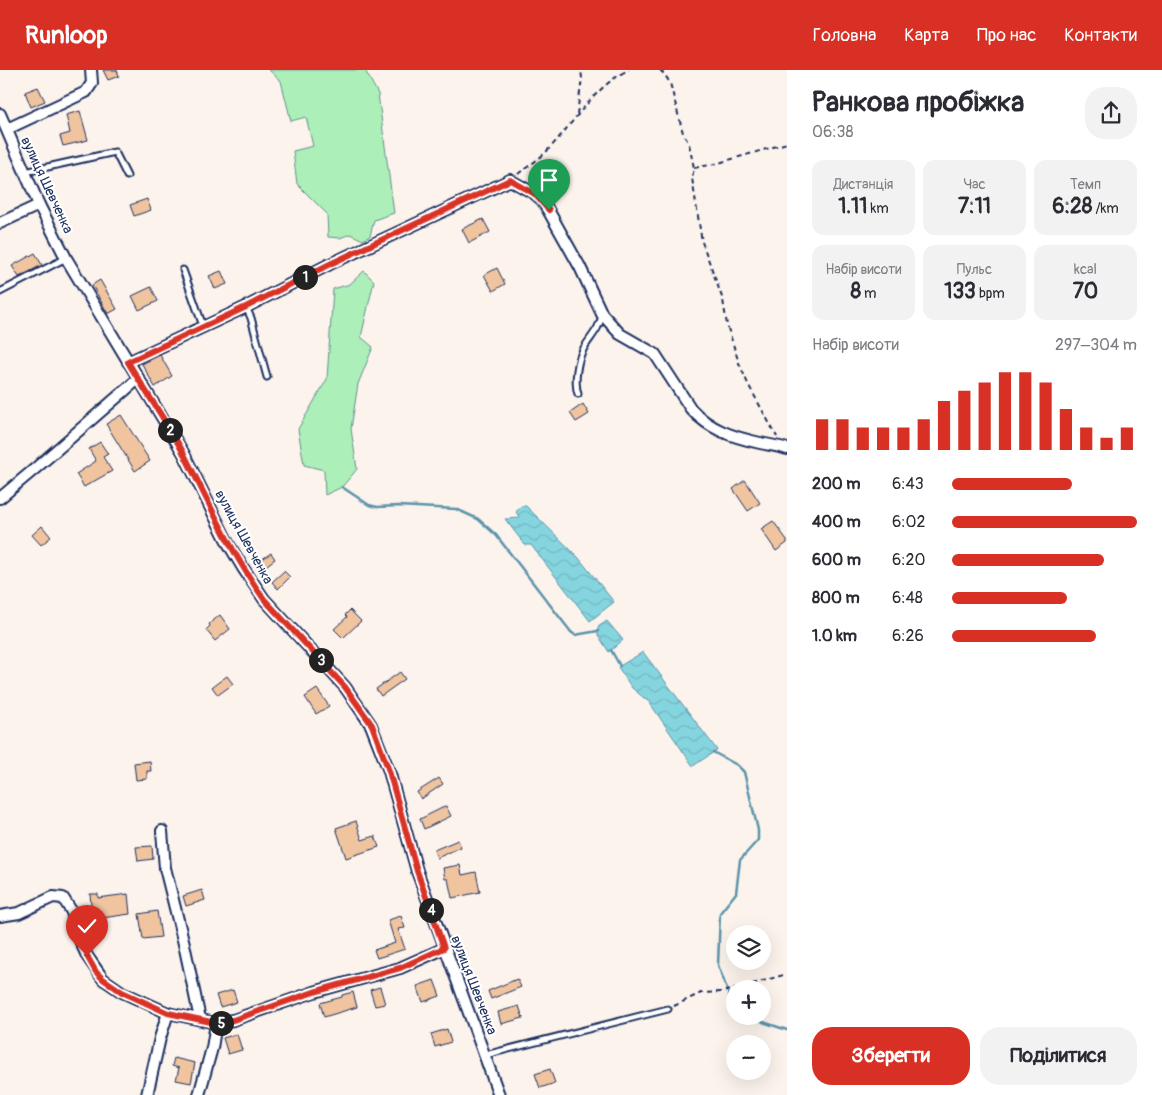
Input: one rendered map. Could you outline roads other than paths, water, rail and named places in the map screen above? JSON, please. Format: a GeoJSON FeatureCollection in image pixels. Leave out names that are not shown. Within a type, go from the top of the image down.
{"type":"FeatureCollection","features":[{"type":"Feature","properties":{"kind":"street","name":"вулиця Шевченка"},"geometry":{"type":"LineString","coordinates":[[7,129],[86,92],[92,83],[91,70]]}},
{"type":"Feature","properties":{"kind":"street","name":"вулиця Шевченка"},"geometry":{"type":"LineString","coordinates":[[0,114],[39,205],[66,258],[184,454],[228,543],[264,599],[345,687],[372,725],[389,771],[417,871],[500,1095]]}},
{"type":"Feature","properties":{"kind":"street"},"geometry":{"type":"LineString","coordinates":[[128,362],[246,307],[330,264],[510,180],[535,194],[549,210],[580,267],[602,314],[620,334],[655,354],[691,409],[704,423],[736,438],[786,449]]}},
{"type":"Feature","properties":{"kind":"street"},"geometry":{"type":"LineString","coordinates":[[0,223],[39,205]]}},
{"type":"Feature","properties":{"kind":"street"},"geometry":{"type":"LineString","coordinates":[[0,498],[138,379]]}},
{"type":"Feature","properties":{"kind":"street"},"geometry":{"type":"LineString","coordinates":[[162,831],[165,868],[200,1019]]}},
{"type":"Feature","properties":{"kind":"street"},"geometry":{"type":"LineString","coordinates":[[0,916],[19,913],[53,897],[63,898],[69,906],[82,946],[96,972],[110,985],[168,1013],[216,1023],[233,1020],[314,992],[400,968],[444,948]]}},
{"type":"Feature","properties":{"kind":"street"},"geometry":{"type":"LineString","coordinates":[[147,1095],[160,1038],[168,1013]]}},
{"type":"Feature","properties":{"kind":"street"},"geometry":{"type":"LineString","coordinates":[[199,1095],[212,1048],[216,1023]]}},
{"type":"Feature","properties":{"kind":"lane"},"geometry":{"type":"LineString","coordinates":[[25,172],[116,152],[127,176]]}},
{"type":"Feature","properties":{"kind":"lane"},"geometry":{"type":"LineString","coordinates":[[0,292],[66,258]]}},
{"type":"Feature","properties":{"kind":"lane"},"geometry":{"type":"LineString","coordinates":[[183,270],[203,327]]}},
{"type":"Feature","properties":{"kind":"lane"},"geometry":{"type":"LineString","coordinates":[[246,307],[267,378]]}},
{"type":"Feature","properties":{"kind":"lane"},"geometry":{"type":"LineString","coordinates":[[578,394],[575,384],[582,353],[599,327],[602,314]]}},
{"type":"Feature","properties":{"kind":"lane"},"geometry":{"type":"LineString","coordinates":[[486,1055],[668,1009]]}},
{"type":"Feature","properties":{"kind":"water"},"geometry":{"type":"Polygon","coordinates":[[[521,506],[526,506],[578,557],[614,602],[590,621],[531,545],[525,545],[505,519],[520,518],[516,512],[521,506]]]}},
{"type":"Feature","properties":{"kind":"water"},"geometry":{"type":"Polygon","coordinates":[[[607,621],[623,640],[609,652],[598,635],[598,627],[607,621]]]}},
{"type":"Feature","properties":{"kind":"water"},"geometry":{"type":"Polygon","coordinates":[[[643,652],[717,750],[693,766],[649,702],[632,688],[618,667],[643,652]]]}},
{"type":"Feature","properties":{"kind":"waterway"},"geometry":{"type":"LineString","coordinates":[[342,487],[369,505],[377,507],[398,506],[456,509],[478,519],[496,535],[571,632],[575,635],[598,631]]}},
{"type":"Feature","properties":{"kind":"waterway"},"geometry":{"type":"LineString","coordinates":[[611,650],[620,666]]}},
{"type":"Feature","properties":{"kind":"waterway"},"geometry":{"type":"LineString","coordinates":[[713,752],[737,765],[744,772],[758,830],[758,840],[740,860],[736,893],[720,913],[718,965],[726,987]]}},
{"type":"Feature","properties":{"kind":"waterway"},"geometry":{"type":"LineString","coordinates":[[771,1025],[787,1030]]}}]}
